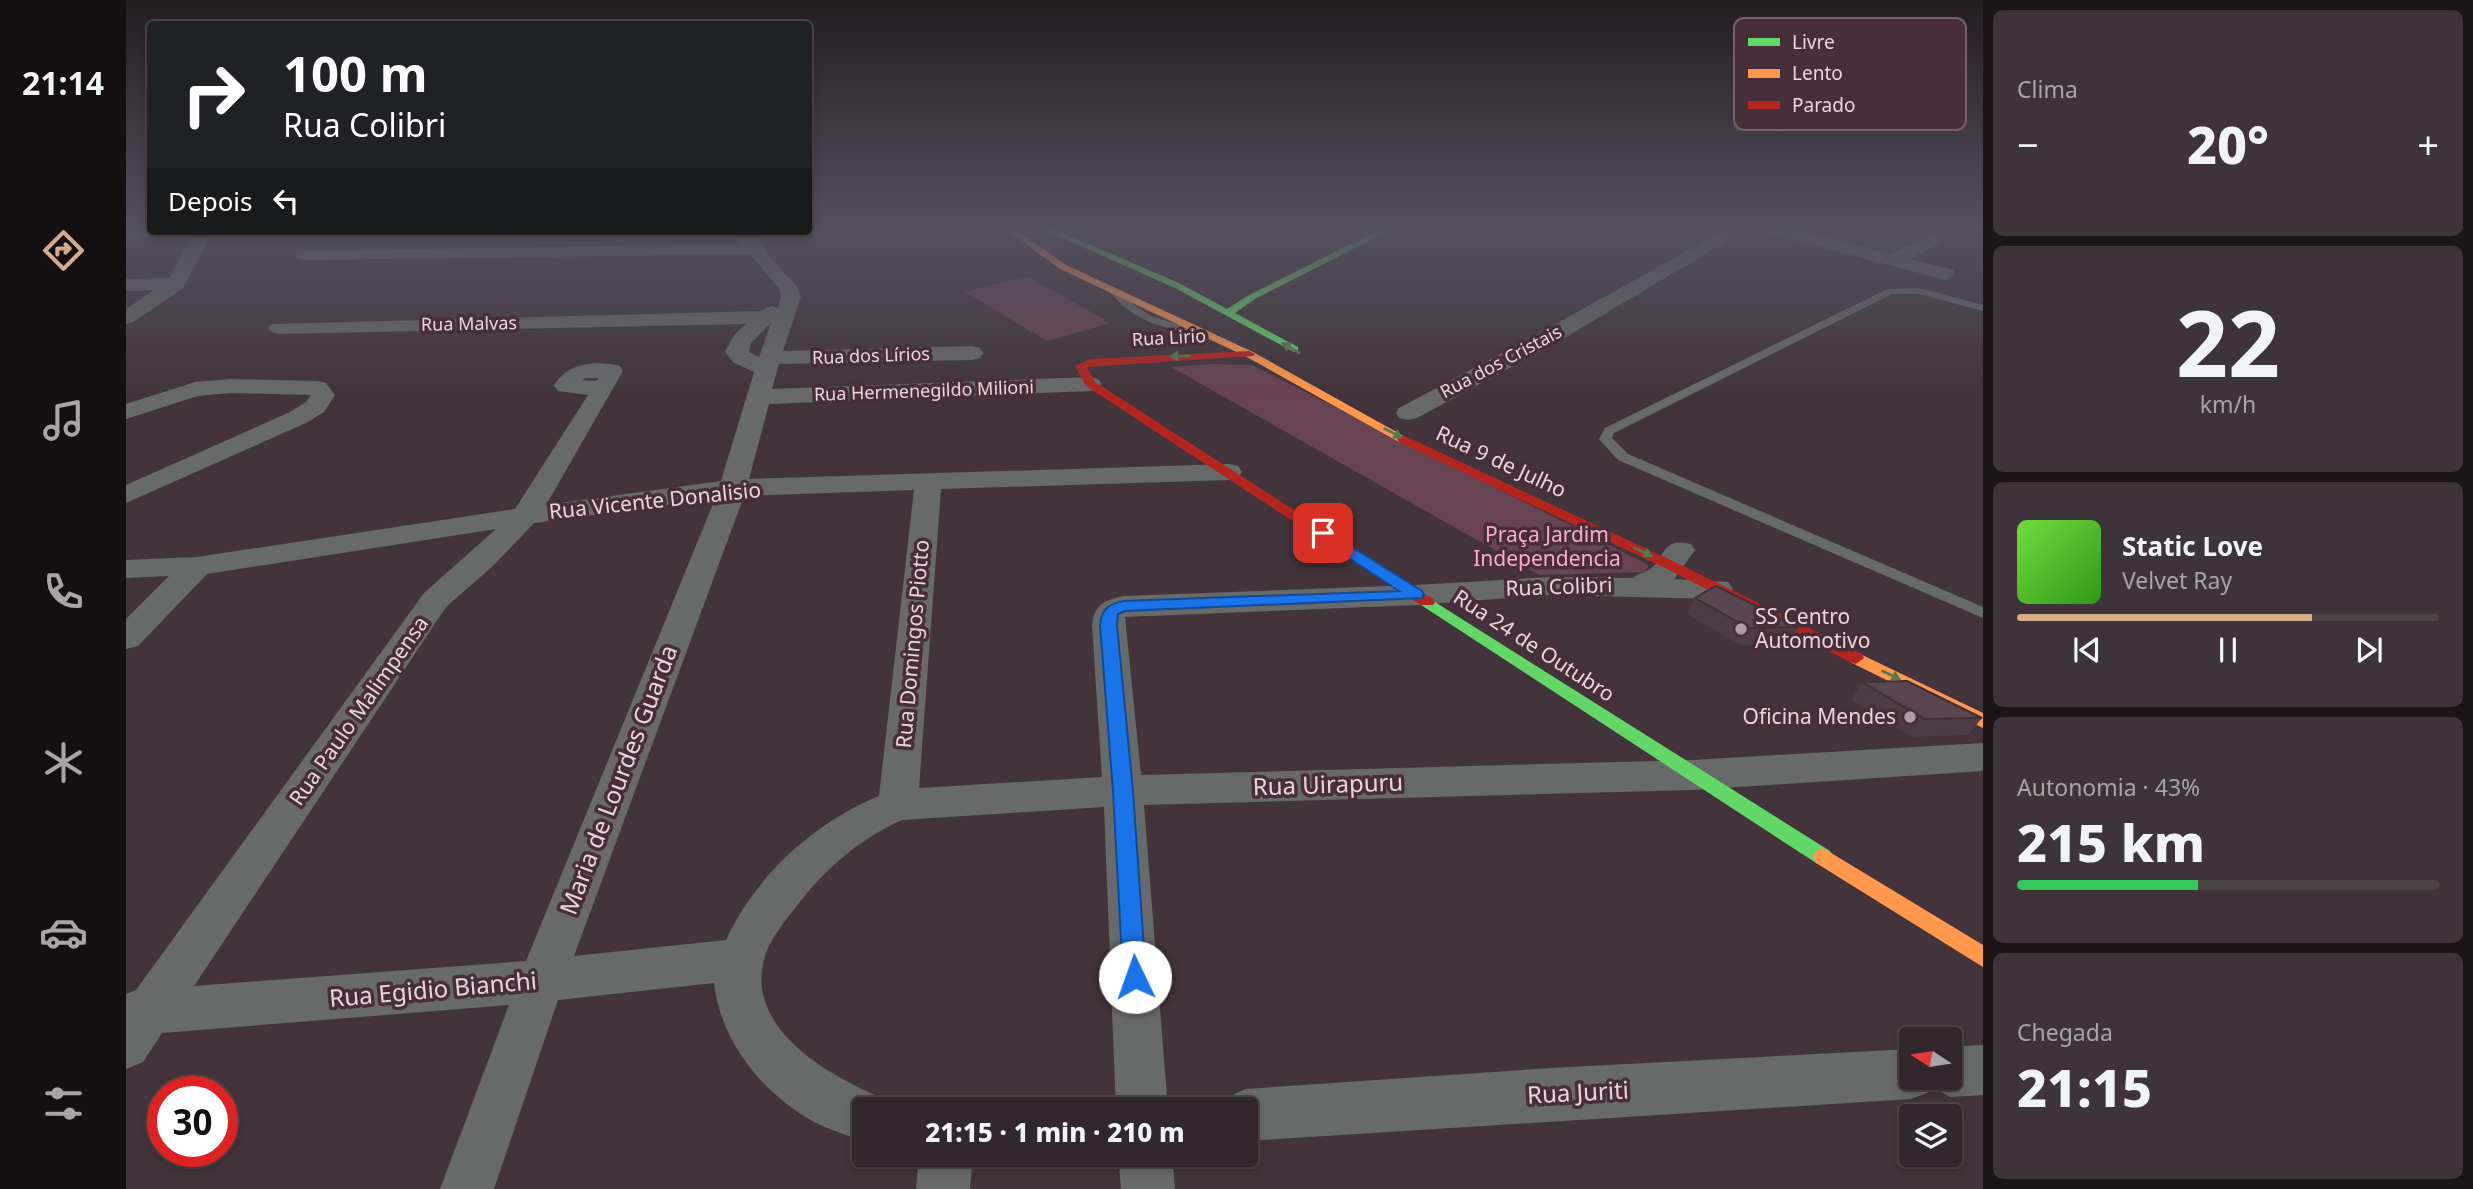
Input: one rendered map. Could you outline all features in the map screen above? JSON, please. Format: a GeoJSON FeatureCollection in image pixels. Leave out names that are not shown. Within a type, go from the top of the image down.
{"type":"FeatureCollection","features":[{"type":"Feature","properties":{"kind":"main road","name":"Rua 9 de Julho"},"geometry":{"type":"LineString","coordinates":[[1097,283],[1249,354],[1393,433],[1679,554],[1717,589],[1983,721]]}},
{"type":"Feature","properties":{"kind":"main road"},"geometry":{"type":"LineString","coordinates":[[1134,299],[1132,286],[1136,283]]}},
{"type":"Feature","properties":{"kind":"main road"},"geometry":{"type":"LineString","coordinates":[[1148,283],[1185,289],[1223,289]]}},
{"type":"Feature","properties":{"kind":"main road"},"geometry":{"type":"LineString","coordinates":[[1172,283],[1305,356]]}},
{"type":"Feature","properties":{"kind":"main road"},"geometry":{"type":"LineString","coordinates":[[1159,312],[1203,321],[1218,320],[1252,297],[1279,283]]}},
{"type":"Feature","properties":{"kind":"main road","name":"Rua Lirio"},"geometry":{"type":"LineString","coordinates":[[1090,373],[1249,354]]}},
{"type":"Feature","properties":{"kind":"main road","name":"Rua 24 de Outubro"},"geometry":{"type":"LineString","coordinates":[[1090,373],[1229,472],[1416,595],[1692,775],[1983,957]]}},
{"type":"Feature","properties":{"kind":"main road"},"geometry":{"type":"LineString","coordinates":[[1294,377],[1313,382],[1372,409],[1400,416],[1408,413]]}},
{"type":"Feature","properties":{"kind":"main road"},"geometry":{"type":"LineString","coordinates":[[1858,641],[1983,704]]}},
{"type":"Feature","properties":{"kind":"street"},"geometry":{"type":"LineString","coordinates":[[765,375],[741,358],[736,352],[737,346],[762,318],[788,307],[789,289],[784,283]]}},
{"type":"Feature","properties":{"kind":"street","name":"Rua dos Cristais"},"geometry":{"type":"LineString","coordinates":[[1408,413],[1644,283]]}},
{"type":"Feature","properties":{"kind":"street"},"geometry":{"type":"LineString","coordinates":[[126,285],[176,284]]}},
{"type":"Feature","properties":{"kind":"street"},"geometry":{"type":"LineString","coordinates":[[126,318],[176,284]]}},
{"type":"Feature","properties":{"kind":"street","name":"Maria de Lourdes Guarda"},"geometry":{"type":"LineString","coordinates":[[467,1189],[541,981],[733,488],[765,375],[788,307]]}},
{"type":"Feature","properties":{"kind":"street","name":"Rua Malvas"},"geometry":{"type":"LineString","coordinates":[[279,328],[762,318]]}},
{"type":"Feature","properties":{"kind":"street","name":"Rua dos Lírios"},"geometry":{"type":"LineString","coordinates":[[765,375],[972,353]]}},
{"type":"Feature","properties":{"kind":"street","name":"Rua Hermenegildo Milioni"},"geometry":{"type":"LineString","coordinates":[[765,375],[1090,373]]}},
{"type":"Feature","properties":{"kind":"street"},"geometry":{"type":"LineString","coordinates":[[126,412],[195,389],[230,386],[304,387],[318,388],[323,395],[316,407],[297,418],[126,495]]}},
{"type":"Feature","properties":{"kind":"street","name":"Rua Paulo Malimpensa"},"geometry":{"type":"LineString","coordinates":[[133,1024],[435,600],[482,560],[525,516],[603,389]]}},
{"type":"Feature","properties":{"kind":"street","name":"Rua Vicente Donalisio"},"geometry":{"type":"LineString","coordinates":[[126,569],[197,566],[525,516],[733,488],[928,484],[1229,472]]}},
{"type":"Feature","properties":{"kind":"street","name":"Rua Domingos Piotto"},"geometry":{"type":"LineString","coordinates":[[898,805],[928,484]]}},
{"type":"Feature","properties":{"kind":"street","name":"Rua Colibri"},"geometry":{"type":"LineString","coordinates":[[1631,585],[1660,577],[1679,554]]}},
{"type":"Feature","properties":{"kind":"street"},"geometry":{"type":"LineString","coordinates":[[126,638],[197,566]]}},
{"type":"Feature","properties":{"kind":"street","name":"Rua Colibri"},"geometry":{"type":"LineString","coordinates":[[1123,791],[1108,625],[1110,611],[1123,606],[1416,595],[1551,586],[1631,585],[1676,590],[1717,589]]}},
{"type":"Feature","properties":{"kind":"street","name":"Rua Uirapuru"},"geometry":{"type":"LineString","coordinates":[[740,959],[766,913],[793,876],[838,838],[875,814],[898,805],[1123,791],[1692,775],[1983,757]]}},
{"type":"Feature","properties":{"kind":"street"},"geometry":{"type":"LineString","coordinates":[[1123,791],[1142,1097]]}},
{"type":"Feature","properties":{"kind":"street"},"geometry":{"type":"LineString","coordinates":[[740,959],[738,992],[749,1028],[801,1083],[830,1102],[852,1111]]}},
{"type":"Feature","properties":{"kind":"street","name":"Rua Egidio Bianchi"},"geometry":{"type":"LineString","coordinates":[[133,1024],[740,959]]}},
{"type":"Feature","properties":{"kind":"street"},"geometry":{"type":"LineString","coordinates":[[1962,1071],[1983,1070]]}},
{"type":"Feature","properties":{"kind":"street","name":"Rua Juriti"},"geometry":{"type":"LineString","coordinates":[[1258,1114],[1565,1093],[1899,1075]]}},
{"type":"Feature","properties":{"kind":"street"},"geometry":{"type":"LineString","coordinates":[[943,1189],[945,1167]]}},
{"type":"Feature","properties":{"kind":"street"},"geometry":{"type":"LineString","coordinates":[[1146,1167],[1147,1189]]}},
{"type":"Feature","properties":{"kind":"lane"},"geometry":{"type":"LineString","coordinates":[[1983,308],[1919,291],[1890,291],[1609,430],[1605,439],[1623,457],[1983,613]]}},
{"type":"Feature","properties":{"kind":"lane"},"geometry":{"type":"LineString","coordinates":[[1115,292],[1130,310],[1165,325],[1196,330]]}},
{"type":"Feature","properties":{"kind":"green space"},"geometry":{"type":"Polygon","coordinates":[[[999,283],[1041,283],[1110,323],[1047,341],[965,292],[999,283]]]}},
{"type":"Feature","properties":{"kind":"green space","name":"Praça Jardim Independencia"},"geometry":{"type":"Polygon","coordinates":[[[1252,365],[1649,565],[1645,572],[1539,575],[1171,367],[1252,365]]]}},
{"type":"Feature","properties":{"kind":"building"},"geometry":{"type":"Polygon","coordinates":[[[1716,586],[1799,627],[1749,628],[1695,598],[1716,586]]]}},
{"type":"Feature","properties":{"kind":"building"},"geometry":{"type":"Polygon","coordinates":[[[1907,681],[1982,718],[1925,719],[1862,682],[1907,681]]]}},
{"type":"Feature","properties":{"kind":"traffic: fast"},"geometry":{"type":"LineString","coordinates":[[1172,283],[1294,349]]}},
{"type":"Feature","properties":{"kind":"traffic: fast"},"geometry":{"type":"LineString","coordinates":[[1227,313],[1279,283]]}},
{"type":"Feature","properties":{"kind":"traffic: fast"},"geometry":{"type":"LineString","coordinates":[[1427,602],[1823,857]]}},
{"type":"Feature","properties":{"kind":"traffic: slow"},"geometry":{"type":"LineString","coordinates":[[1098,283],[1249,354],[1403,439]]}},
{"type":"Feature","properties":{"kind":"traffic: slow"},"geometry":{"type":"LineString","coordinates":[[1856,658],[1983,721]]}},
{"type":"Feature","properties":{"kind":"traffic: slow"},"geometry":{"type":"LineString","coordinates":[[1823,857],[1983,957]]}},
{"type":"Feature","properties":{"kind":"traffic: jam"},"geometry":{"type":"LineString","coordinates":[[1249,354],[1090,362],[1081,366],[1090,384],[1427,602]]}},
{"type":"Feature","properties":{"kind":"traffic: jam"},"geometry":{"type":"LineString","coordinates":[[1403,439],[1670,565],[1856,658]]}},
{"type":"Feature","properties":{"kind":"place","name":"SS Centro Automotivo"},"geometry":{"type":"Point","coordinates":[1741,629]}},
{"type":"Feature","properties":{"kind":"place","name":"Oficina Mendes"},"geometry":{"type":"Point","coordinates":[1910,717]}},
{"type":"Feature","properties":{"kind":"route"},"geometry":{"type":"LineString","coordinates":[[1135,977],[1123,791],[1108,625],[1110,611],[1123,606],[1416,595],[1323,533]]}}]}
